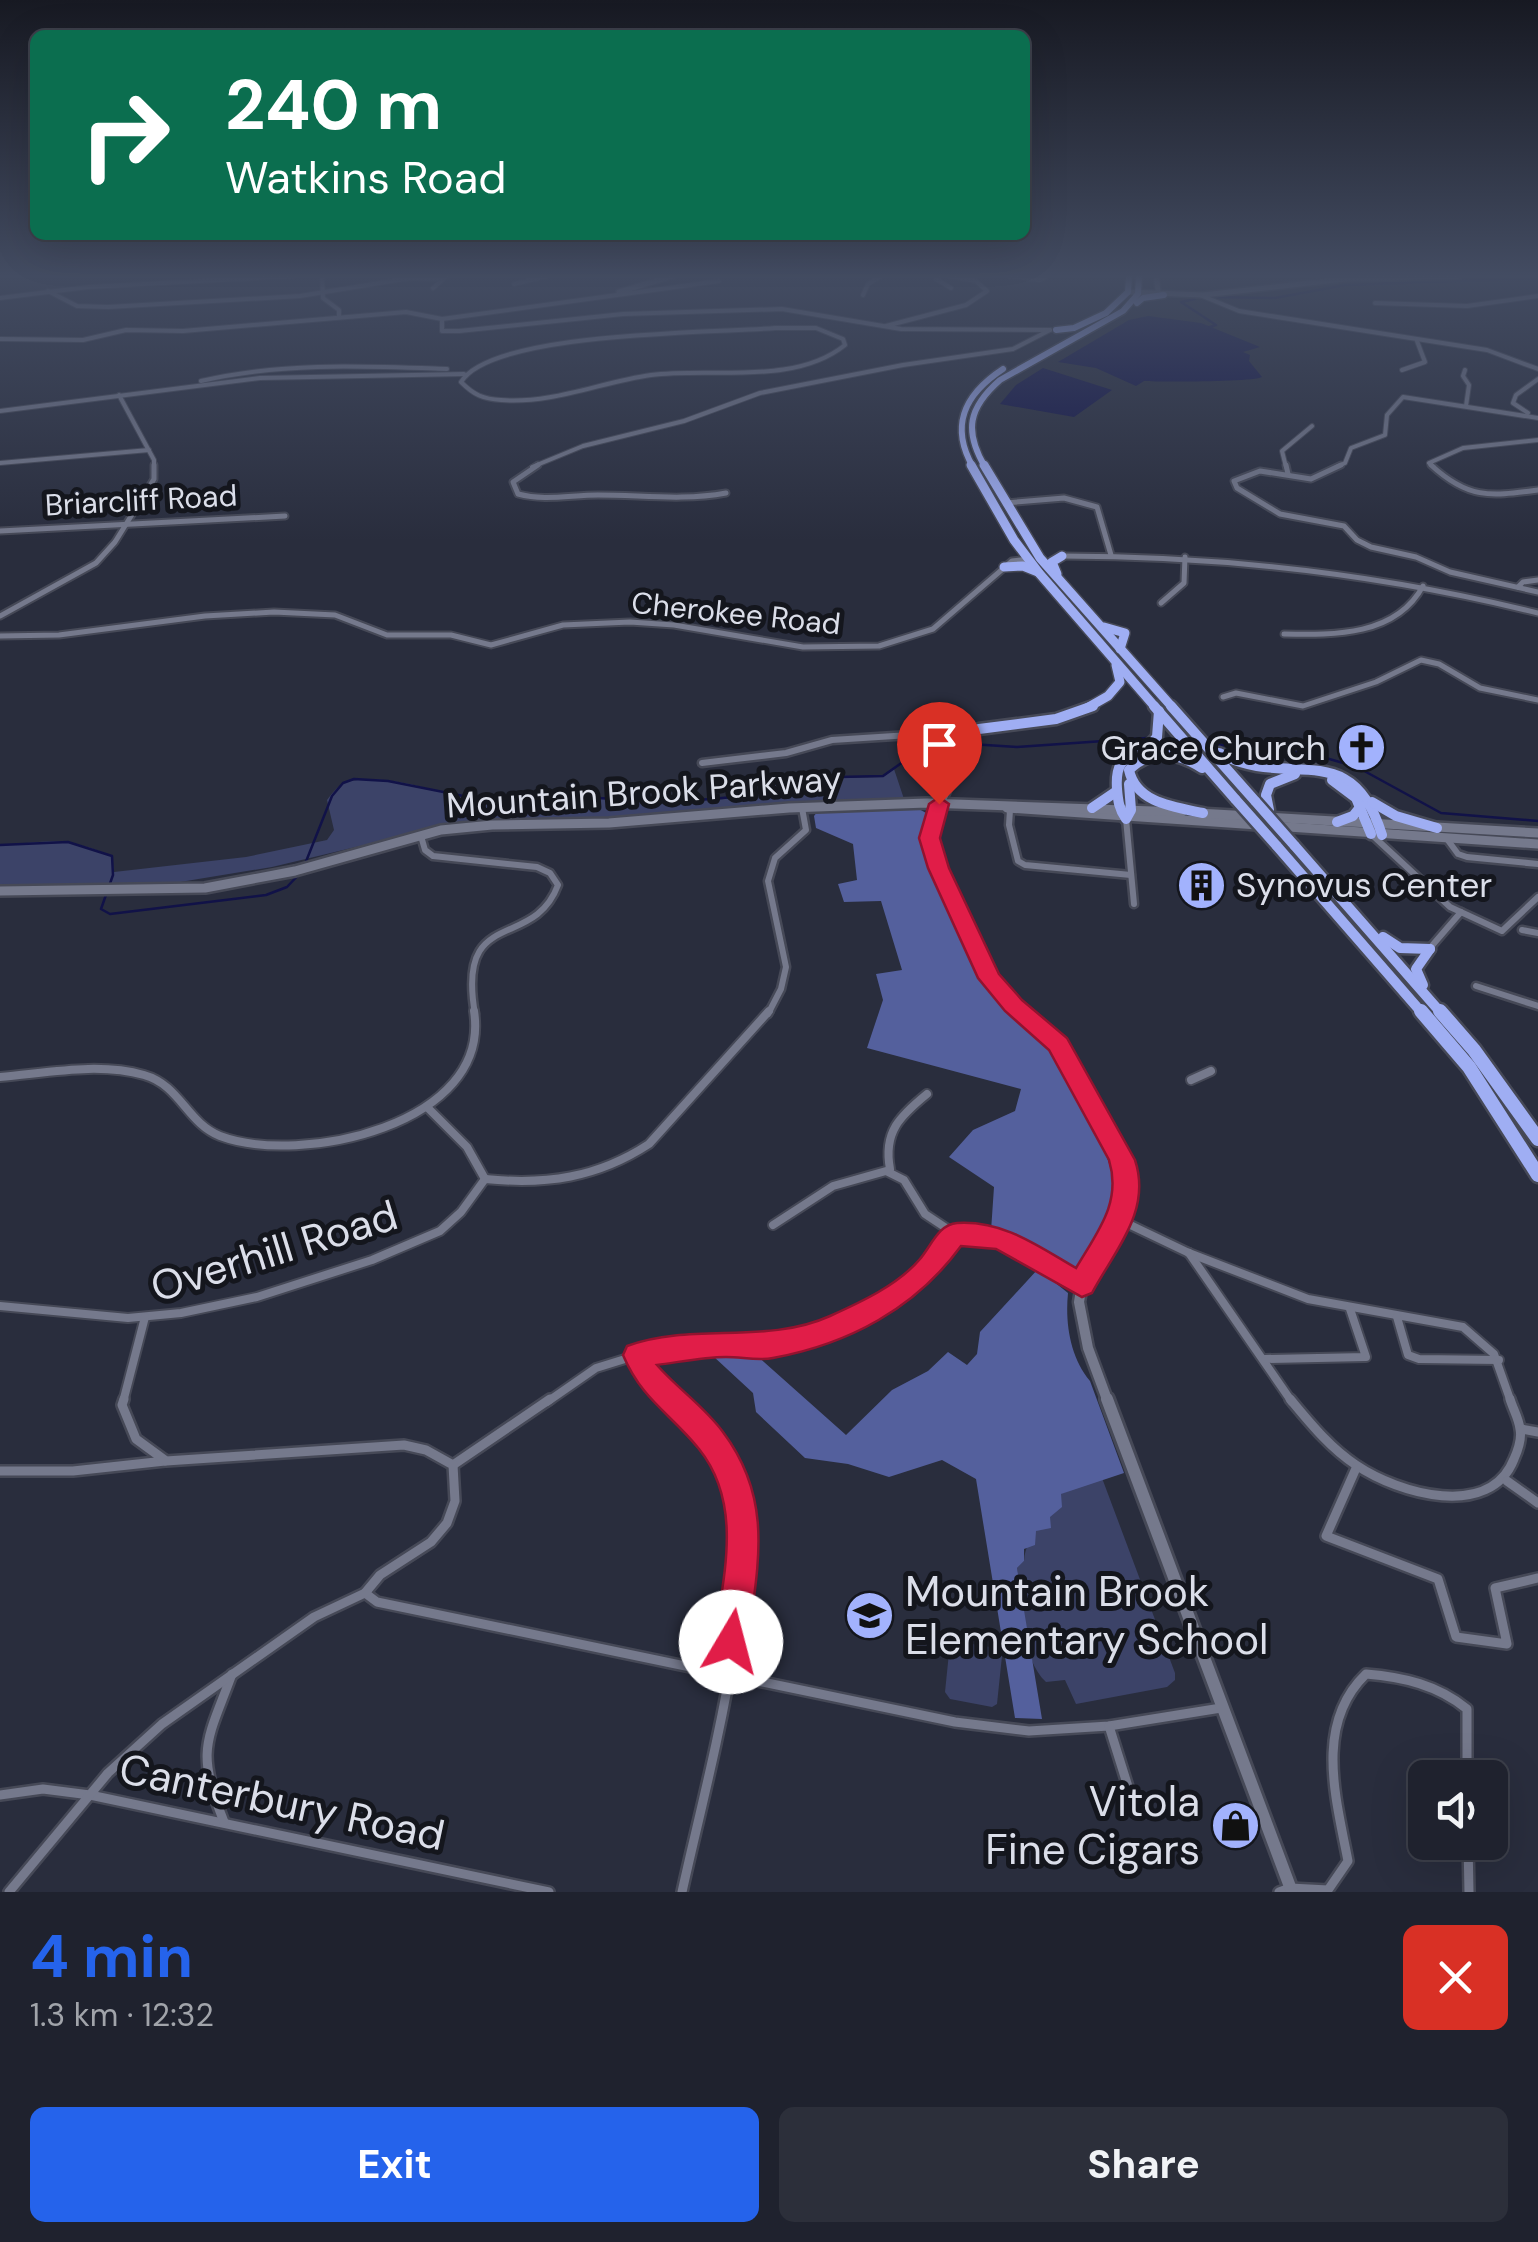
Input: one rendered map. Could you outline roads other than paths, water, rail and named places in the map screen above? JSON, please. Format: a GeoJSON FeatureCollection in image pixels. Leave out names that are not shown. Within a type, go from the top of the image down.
{"type":"FeatureCollection","features":[{"type":"Feature","properties":{"kind":"highway"},"geometry":{"type":"LineString","coordinates":[[1011,364],[987,379],[961,412],[959,440],[1014,540],[1039,573],[1298,846]]}},
{"type":"Feature","properties":{"kind":"highway"},"geometry":{"type":"LineString","coordinates":[[1021,364],[978,402],[969,425],[972,445],[1032,546],[1090,615]]}},
{"type":"Feature","properties":{"kind":"highway"},"geometry":{"type":"LineString","coordinates":[[1000,380],[1026,364]]}},
{"type":"Feature","properties":{"kind":"highway"},"geometry":{"type":"LineString","coordinates":[[1004,567],[1013,552],[1014,540]]}},
{"type":"Feature","properties":{"kind":"highway"},"geometry":{"type":"LineString","coordinates":[[1032,546],[1045,554],[1062,556]]}},
{"type":"Feature","properties":{"kind":"highway"},"geometry":{"type":"LineString","coordinates":[[1062,556],[1052,562],[1062,582]]}},
{"type":"Feature","properties":{"kind":"highway"},"geometry":{"type":"LineString","coordinates":[[1028,559],[1040,564],[1101,626],[1116,653],[1160,711],[1469,1067],[1538,1174]]}},
{"type":"Feature","properties":{"kind":"highway"},"geometry":{"type":"LineString","coordinates":[[1004,567],[1023,566],[1039,573]]}},
{"type":"Feature","properties":{"kind":"highway"},"geometry":{"type":"LineString","coordinates":[[978,729],[1061,716],[1102,702],[1120,682],[1116,653]]}},
{"type":"Feature","properties":{"kind":"highway"},"geometry":{"type":"LineString","coordinates":[[1126,813],[1116,791],[1119,764],[1156,742],[1162,733],[1160,711]]}},
{"type":"Feature","properties":{"kind":"highway"},"geometry":{"type":"LineString","coordinates":[[1194,733],[1227,760],[1302,771],[1336,782],[1366,804],[1437,828]]}},
{"type":"Feature","properties":{"kind":"highway"},"geometry":{"type":"LineString","coordinates":[[1126,813],[1128,770],[1136,760],[1163,754],[1192,761],[1224,786]]}},
{"type":"Feature","properties":{"kind":"highway"},"geometry":{"type":"LineString","coordinates":[[1302,771],[1274,780],[1265,797],[1270,810],[1495,1076],[1538,1139]]}},
{"type":"Feature","properties":{"kind":"highway"},"geometry":{"type":"LineString","coordinates":[[1129,781],[1150,798],[1203,813]]}},
{"type":"Feature","properties":{"kind":"highway"},"geometry":{"type":"LineString","coordinates":[[1092,808],[1116,791]]}},
{"type":"Feature","properties":{"kind":"highway"},"geometry":{"type":"LineString","coordinates":[[1337,822],[1353,816],[1366,804]]}},
{"type":"Feature","properties":{"kind":"highway"},"geometry":{"type":"LineString","coordinates":[[1366,804],[1375,829]]}},
{"type":"Feature","properties":{"kind":"highway"},"geometry":{"type":"LineString","coordinates":[[1360,919],[1400,948],[1430,949]]}},
{"type":"Feature","properties":{"kind":"highway"},"geometry":{"type":"LineString","coordinates":[[1428,996],[1416,970],[1430,949]]}},
{"type":"Feature","properties":{"kind":"main road"},"geometry":{"type":"LineString","coordinates":[[978,729],[967,736],[932,819],[930,838],[938,868],[990,978],[1013,1006],[1058,1044],[1122,1160],[1128,1178],[1122,1221],[1075,1282]]}},
{"type":"Feature","properties":{"kind":"main road","name":"Mountain Brook Parkway"},"geometry":{"type":"LineString","coordinates":[[0,890],[86,888],[109,892],[205,888],[295,871],[441,830],[492,825],[609,823],[898,804]]}},
{"type":"Feature","properties":{"kind":"main road"},"geometry":{"type":"LineString","coordinates":[[939,804],[1375,829],[1538,834]]}},
{"type":"Feature","properties":{"kind":"main road"},"geometry":{"type":"LineString","coordinates":[[932,819],[950,807],[964,804]]}},
{"type":"Feature","properties":{"kind":"main road"},"geometry":{"type":"LineString","coordinates":[[1007,808],[1092,808],[1126,813],[1203,813],[1337,822],[1447,838],[1538,844]]}},
{"type":"Feature","properties":{"kind":"street"},"geometry":{"type":"LineString","coordinates":[[190,385],[229,373],[311,364]]}},
{"type":"Feature","properties":{"kind":"street"},"geometry":{"type":"LineString","coordinates":[[317,364],[384,372]]}},
{"type":"Feature","properties":{"kind":"street"},"geometry":{"type":"LineString","coordinates":[[0,411],[190,385],[322,374],[466,373],[491,364]]}},
{"type":"Feature","properties":{"kind":"street"},"geometry":{"type":"LineString","coordinates":[[466,373],[462,386],[475,396],[524,400],[571,394],[650,375],[802,364]]}},
{"type":"Feature","properties":{"kind":"street"},"geometry":{"type":"LineString","coordinates":[[726,493],[678,501],[588,494],[534,498],[518,494],[513,482],[528,470],[588,444],[684,421],[760,393],[908,364]]}},
{"type":"Feature","properties":{"kind":"street"},"geometry":{"type":"LineString","coordinates":[[1402,370],[1418,364]]}},
{"type":"Feature","properties":{"kind":"street"},"geometry":{"type":"LineString","coordinates":[[1465,370],[1463,376],[1469,384],[1466,406]]}},
{"type":"Feature","properties":{"kind":"street"},"geometry":{"type":"LineString","coordinates":[[1513,402],[1516,395],[1538,379]]}},
{"type":"Feature","properties":{"kind":"street"},"geometry":{"type":"LineString","coordinates":[[0,616],[96,563],[157,472],[118,395]]}},
{"type":"Feature","properties":{"kind":"street"},"geometry":{"type":"LineString","coordinates":[[1538,418],[1403,397],[1387,415],[1385,434],[1351,448],[1345,463],[1310,479],[1246,472],[1234,485],[1280,514],[1335,522],[1371,547],[1538,592]]}},
{"type":"Feature","properties":{"kind":"street"},"geometry":{"type":"LineString","coordinates":[[1483,408],[1513,402],[1538,418]]}},
{"type":"Feature","properties":{"kind":"street"},"geometry":{"type":"LineString","coordinates":[[1288,474],[1282,451],[1312,426]]}},
{"type":"Feature","properties":{"kind":"street"},"geometry":{"type":"LineString","coordinates":[[1538,440],[1450,452],[1434,456],[1429,462],[1454,483],[1494,497],[1538,490]]}},
{"type":"Feature","properties":{"kind":"street"},"geometry":{"type":"LineString","coordinates":[[0,463],[148,450]]}},
{"type":"Feature","properties":{"kind":"street"},"geometry":{"type":"LineString","coordinates":[[1004,503],[1065,498],[1097,507],[1111,556]]}},
{"type":"Feature","properties":{"kind":"street","name":"Briarcliff Road"},"geometry":{"type":"LineString","coordinates":[[0,531],[285,516]]}},
{"type":"Feature","properties":{"kind":"street"},"geometry":{"type":"LineString","coordinates":[[1062,556],[1185,557],[1314,567],[1424,586],[1538,613]]}},
{"type":"Feature","properties":{"kind":"street"},"geometry":{"type":"LineString","coordinates":[[1160,603],[1184,583],[1185,557]]}},
{"type":"Feature","properties":{"kind":"street","name":"Cherokee Road"},"geometry":{"type":"LineString","coordinates":[[0,636],[59,636],[205,616],[274,612],[334,615],[387,635],[451,636],[491,645],[563,625],[630,622],[803,648],[866,647],[917,637],[933,629],[1004,567],[1017,559],[1028,559]]}},
{"type":"Feature","properties":{"kind":"street"},"geometry":{"type":"LineString","coordinates":[[1518,588],[1523,582],[1538,580]]}},
{"type":"Feature","properties":{"kind":"street"},"geometry":{"type":"LineString","coordinates":[[1284,634],[1332,632],[1399,617],[1414,607],[1424,586]]}},
{"type":"Feature","properties":{"kind":"street"},"geometry":{"type":"LineString","coordinates":[[1224,697],[1236,694],[1304,706],[1376,682],[1421,660],[1440,664],[1480,688],[1538,700]]}},
{"type":"Feature","properties":{"kind":"street"},"geometry":{"type":"LineString","coordinates":[[702,763],[786,753],[832,740],[978,729]]}},
{"type":"Feature","properties":{"kind":"street","name":"Mountain Brook Parkway"},"geometry":{"type":"LineString","coordinates":[[898,804],[939,804]]}},
{"type":"Feature","properties":{"kind":"street"},"geometry":{"type":"LineString","coordinates":[[428,1108],[467,1147],[485,1179],[546,1184],[576,1180],[629,1159],[650,1143],[782,994],[789,968],[769,893],[770,867],[776,856],[806,830],[802,808]]}},
{"type":"Feature","properties":{"kind":"street"},"geometry":{"type":"LineString","coordinates":[[1007,808],[1018,861],[1024,865],[1131,875]]}},
{"type":"Feature","properties":{"kind":"street"},"geometry":{"type":"LineString","coordinates":[[1126,813],[1134,904]]}},
{"type":"Feature","properties":{"kind":"street"},"geometry":{"type":"LineString","coordinates":[[1375,829],[1402,863],[1461,912],[1502,931],[1538,897]]}},
{"type":"Feature","properties":{"kind":"street"},"geometry":{"type":"LineString","coordinates":[[0,1077],[114,1070],[146,1075],[174,1086],[205,1128],[220,1136],[263,1144],[329,1140],[392,1123],[428,1108],[456,1080],[477,1038],[479,1026],[471,985],[474,958],[492,936],[549,906],[558,885],[550,873],[536,867],[432,856],[420,836]]}},
{"type":"Feature","properties":{"kind":"street"},"geometry":{"type":"LineString","coordinates":[[1447,838],[1458,854],[1467,857],[1538,864]]}},
{"type":"Feature","properties":{"kind":"street"},"geometry":{"type":"LineString","coordinates":[[1430,949],[1461,912]]}},
{"type":"Feature","properties":{"kind":"street"},"geometry":{"type":"LineString","coordinates":[[1522,930],[1538,933]]}},
{"type":"Feature","properties":{"kind":"street"},"geometry":{"type":"LineString","coordinates":[[1476,986],[1538,1006]]}},
{"type":"Feature","properties":{"kind":"street"},"geometry":{"type":"LineString","coordinates":[[1191,1080],[1211,1071]]}},
{"type":"Feature","properties":{"kind":"street"},"geometry":{"type":"LineString","coordinates":[[890,1170],[885,1147],[887,1135],[901,1116],[927,1094]]}},
{"type":"Feature","properties":{"kind":"street"},"geometry":{"type":"LineString","coordinates":[[774,1224],[782,1215],[834,1185],[864,1173],[890,1170],[902,1177],[919,1208],[954,1234],[987,1234],[1030,1254],[1075,1282],[1088,1348],[1287,1891],[1328,1890],[1348,1861],[1333,1742],[1345,1694],[1366,1674],[1391,1676],[1453,1696],[1467,1709],[1467,1760]]}},
{"type":"Feature","properties":{"kind":"street","name":"Overhill Road"},"geometry":{"type":"LineString","coordinates":[[166,1461],[136,1439],[122,1405],[145,1317],[264,1296],[419,1241],[440,1231],[461,1212],[485,1179]]}},
{"type":"Feature","properties":{"kind":"street"},"geometry":{"type":"LineString","coordinates":[[1122,1221],[1294,1295],[1350,1309],[1460,1326],[1488,1346],[1499,1360],[1513,1414],[1521,1429],[1514,1468],[1507,1480],[1488,1494],[1460,1498],[1399,1484],[1358,1466],[1322,1437],[1189,1253]]}},
{"type":"Feature","properties":{"kind":"street"},"geometry":{"type":"LineString","coordinates":[[454,1466],[596,1368],[638,1355],[723,1344],[770,1346],[834,1328],[904,1291],[928,1270],[954,1234]]}},
{"type":"Feature","properties":{"kind":"street"},"geometry":{"type":"LineString","coordinates":[[0,1306],[83,1316],[145,1317]]}},
{"type":"Feature","properties":{"kind":"street"},"geometry":{"type":"LineString","coordinates":[[1264,1358],[1366,1357],[1350,1309]]}},
{"type":"Feature","properties":{"kind":"street"},"geometry":{"type":"LineString","coordinates":[[1396,1317],[1408,1355],[1419,1359],[1499,1360]]}},
{"type":"Feature","properties":{"kind":"street"},"geometry":{"type":"LineString","coordinates":[[638,1355],[646,1376],[712,1440],[737,1484],[745,1541],[727,1676],[682,1892]]}},
{"type":"Feature","properties":{"kind":"street"},"geometry":{"type":"LineString","coordinates":[[1521,1429],[1538,1432]]}},
{"type":"Feature","properties":{"kind":"street"},"geometry":{"type":"LineString","coordinates":[[0,1471],[73,1471],[396,1444],[430,1450],[454,1466]]}},
{"type":"Feature","properties":{"kind":"street"},"geometry":{"type":"LineString","coordinates":[[9,1892],[132,1749],[314,1617],[365,1593],[380,1575],[431,1542],[447,1523],[455,1501],[454,1466]]}},
{"type":"Feature","properties":{"kind":"street"},"geometry":{"type":"LineString","coordinates":[[1358,1466],[1326,1536],[1438,1578],[1456,1637],[1507,1644],[1495,1588],[1538,1578]]}},
{"type":"Feature","properties":{"kind":"street"},"geometry":{"type":"LineString","coordinates":[[1507,1480],[1538,1503]]}},
{"type":"Feature","properties":{"kind":"street"},"geometry":{"type":"LineString","coordinates":[[365,1593],[377,1602],[955,1722],[1029,1730],[1109,1726],[1222,1708]]}},
{"type":"Feature","properties":{"kind":"street"},"geometry":{"type":"LineString","coordinates":[[224,1823],[205,1764],[206,1743],[232,1674]]}},
{"type":"Feature","properties":{"kind":"street"},"geometry":{"type":"LineString","coordinates":[[1109,1726],[1130,1793]]}},
{"type":"Feature","properties":{"kind":"street","name":"Canterbury Road"},"geometry":{"type":"LineString","coordinates":[[0,1796],[43,1789],[90,1795],[549,1892]]}},
{"type":"Feature","properties":{"kind":"street"},"geometry":{"type":"LineString","coordinates":[[1468,1860],[1469,1892]]}},
{"type":"Feature","properties":{"kind":"waterway"},"geometry":{"type":"LineString","coordinates":[[970,744],[1017,747],[1147,738]]}},
{"type":"Feature","properties":{"kind":"waterway"},"geometry":{"type":"LineString","coordinates":[[1161,739],[1177,741]]}},
{"type":"Feature","properties":{"kind":"waterway"},"geometry":{"type":"LineString","coordinates":[[305,864],[332,796],[343,783],[354,779],[388,781],[529,809],[597,798],[674,802],[734,797],[746,779],[883,776],[917,752],[959,744]]}},
{"type":"Feature","properties":{"kind":"waterway"},"geometry":{"type":"LineString","coordinates":[[1213,744],[1312,754],[1357,767],[1441,813],[1538,821]]}},
{"type":"Feature","properties":{"kind":"waterway"},"geometry":{"type":"LineString","coordinates":[[0,845],[68,842],[112,856],[113,875],[101,909],[110,914],[266,895],[287,887],[302,871]]}},
{"type":"Feature","properties":{"kind":"place","name":"Grace Church"},"geometry":{"type":"Point","coordinates":[1361,748]}},
{"type":"Feature","properties":{"kind":"place","name":"Synovus Center"},"geometry":{"type":"Point","coordinates":[1201,885]}},
{"type":"Feature","properties":{"kind":"place","name":"Mountain Brook Elementary School"},"geometry":{"type":"Point","coordinates":[870,1615]}},
{"type":"Feature","properties":{"kind":"place","name":"Vitola Fine Cigars"},"geometry":{"type":"Point","coordinates":[1235,1825]}}]}
